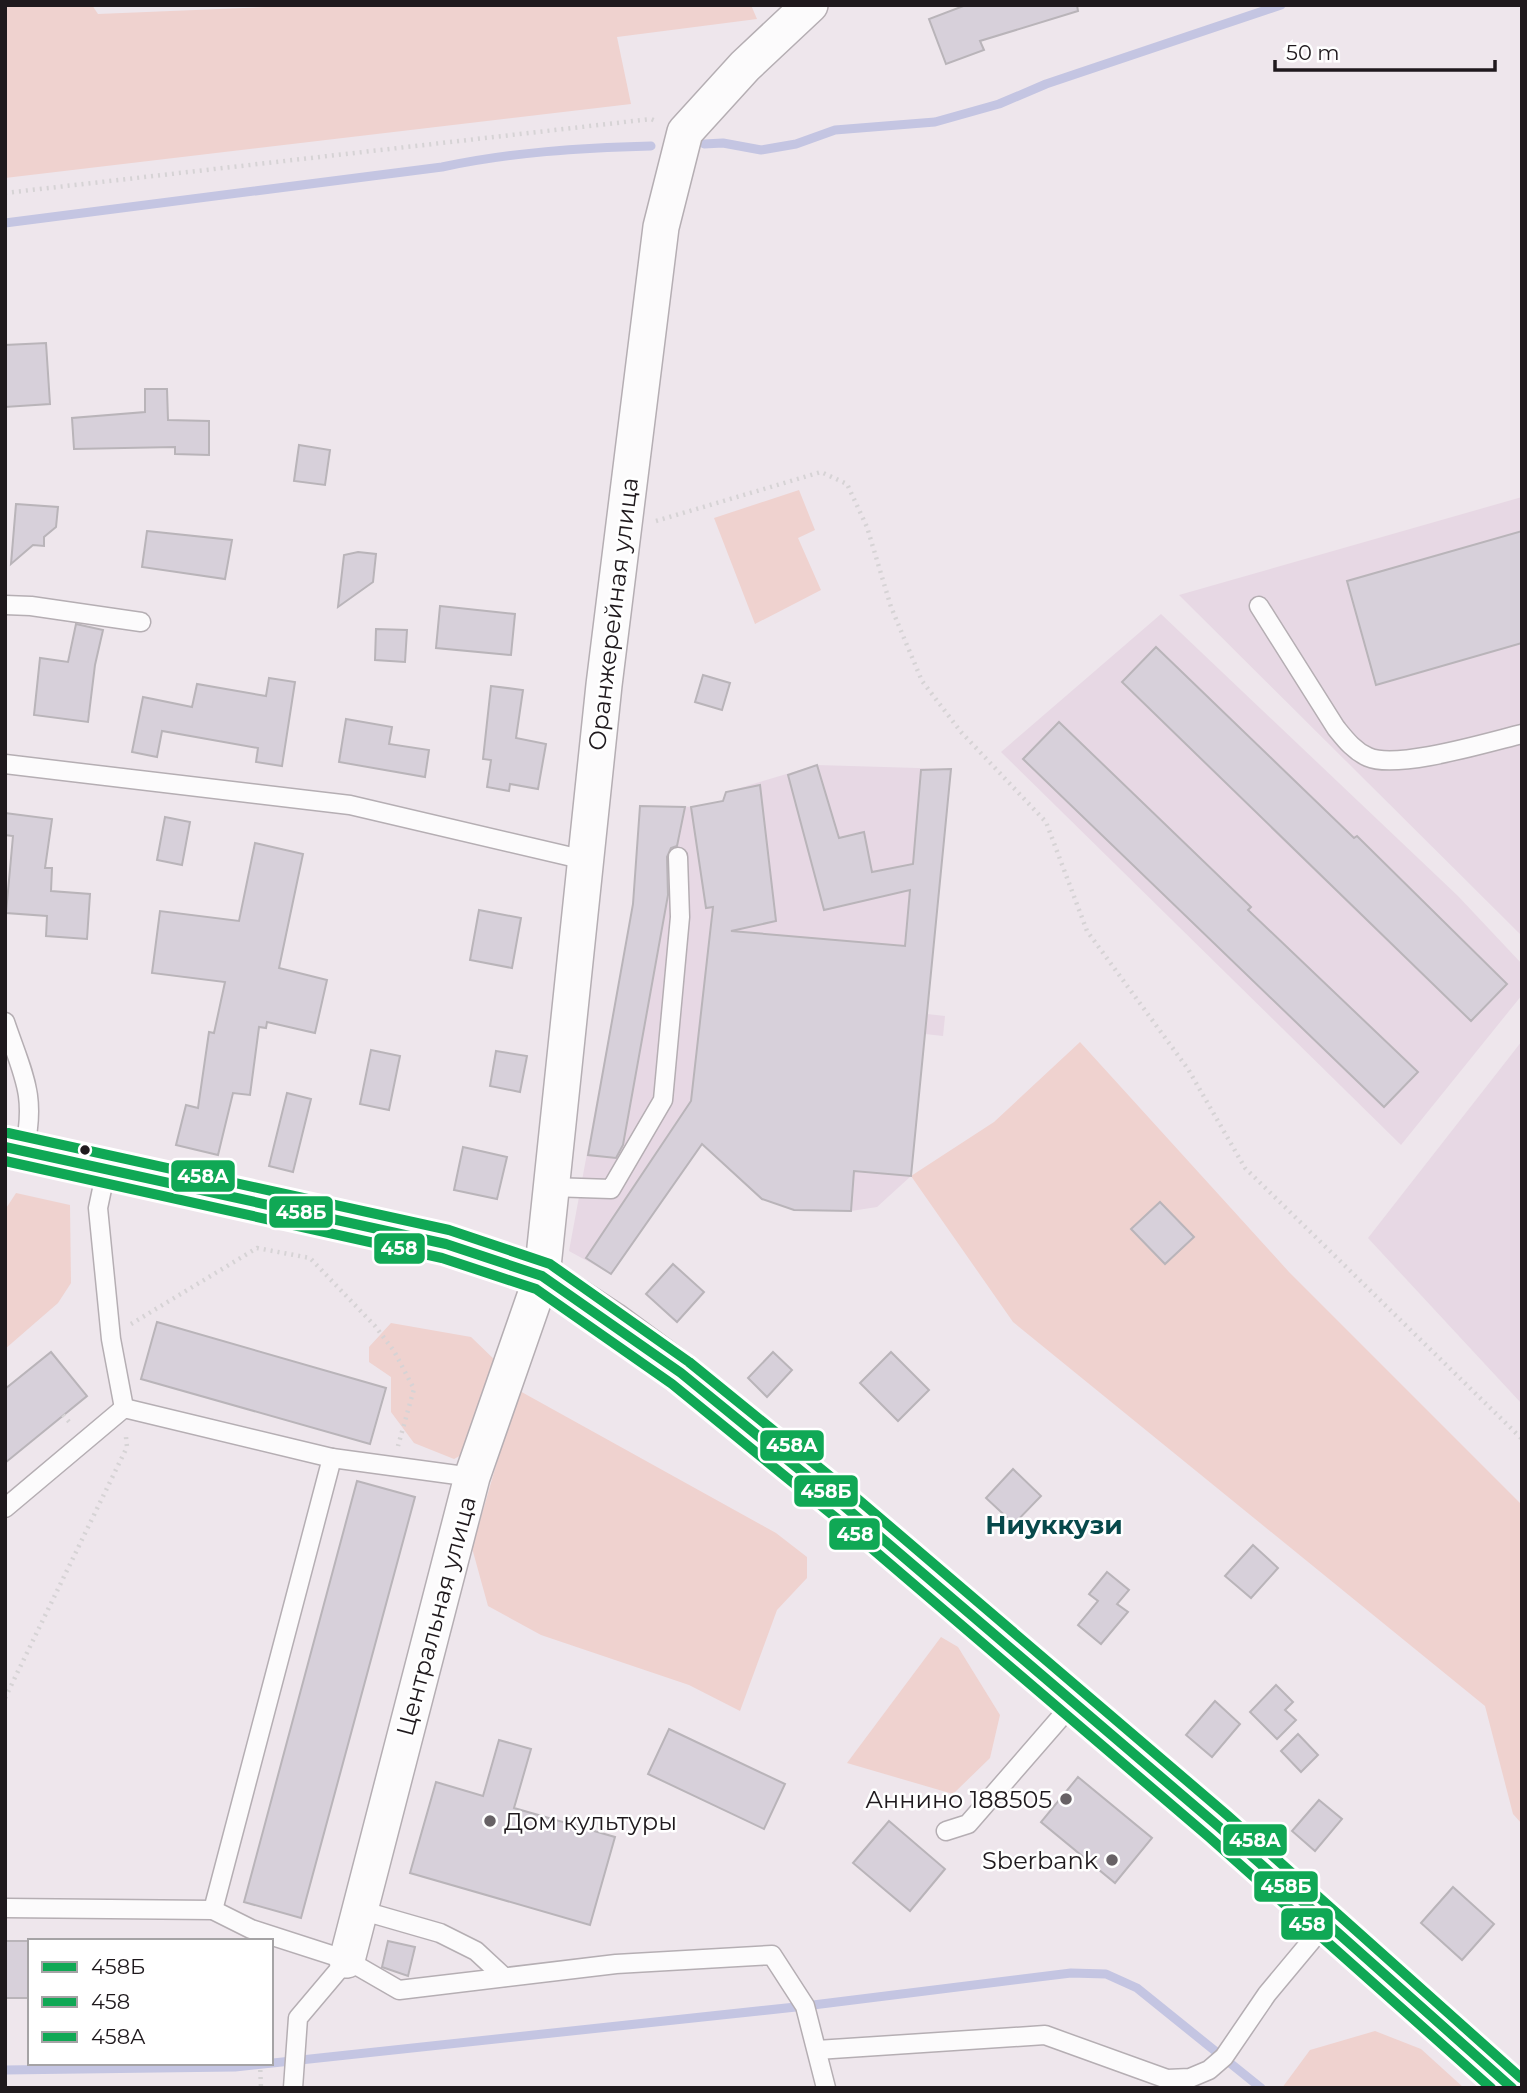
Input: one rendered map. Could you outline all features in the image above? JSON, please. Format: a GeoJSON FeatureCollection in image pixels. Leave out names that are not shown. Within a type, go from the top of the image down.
{"type":"FeatureCollection","features":[{"type":"Feature","properties":{"kind":"main road"},"geometry":{"type":"LineString","coordinates":[[14,1149],[446,1244],[542,1276],[612,1322],[681,1373],[844,1506],[1327,1922],[1512,2088]]}},
{"type":"Feature","properties":{"kind":"street","name":"Оранжерейная улица"},"geometry":{"type":"LineString","coordinates":[[542,1276],[585,860],[661,227],[685,132],[746,65],[810,5]]}},
{"type":"Feature","properties":{"kind":"street","name":"Центральная улица"},"geometry":{"type":"LineString","coordinates":[[347,1960],[472,1477],[542,1276]]}},
{"type":"Feature","properties":{"kind":"lane"},"geometry":{"type":"LineString","coordinates":[[5,605],[31,606],[141,622]]}},
{"type":"Feature","properties":{"kind":"lane"},"geometry":{"type":"LineString","coordinates":[[1259,606],[1336,728],[1351,746],[1370,758],[1422,759],[1522,734]]}},
{"type":"Feature","properties":{"kind":"lane"},"geometry":{"type":"LineString","coordinates":[[5,764],[350,806],[585,860]]}},
{"type":"Feature","properties":{"kind":"lane"},"geometry":{"type":"LineString","coordinates":[[551,1187],[611,1189],[663,1100],[680,917],[678,857]]}},
{"type":"Feature","properties":{"kind":"lane"},"geometry":{"type":"LineString","coordinates":[[5,1022],[31,1096],[30,1124],[14,1149]]}},
{"type":"Feature","properties":{"kind":"lane"},"geometry":{"type":"LineString","coordinates":[[106,1170],[99,1208],[111,1339],[125,1417]]}},
{"type":"Feature","properties":{"kind":"lane"},"geometry":{"type":"LineString","coordinates":[[5,1508],[125,1417],[332,1458],[472,1477]]}},
{"type":"Feature","properties":{"kind":"lane"},"geometry":{"type":"LineString","coordinates":[[214,1910],[332,1458]]}},
{"type":"Feature","properties":{"kind":"lane"},"geometry":{"type":"LineString","coordinates":[[946,1831],[968,1824],[1074,1702]]}},
{"type":"Feature","properties":{"kind":"lane"},"geometry":{"type":"LineString","coordinates":[[5,1908],[214,1910],[251,1929],[347,1960],[399,1990],[616,1964],[772,1955],[806,2006],[825,2088]]}},
{"type":"Feature","properties":{"kind":"lane"},"geometry":{"type":"LineString","coordinates":[[360,1910],[440,1933],[476,1951],[504,1977]]}},
{"type":"Feature","properties":{"kind":"lane"},"geometry":{"type":"LineString","coordinates":[[817,2050],[1045,2035],[1167,2079],[1190,2078],[1209,2070],[1224,2057],[1267,1994],[1327,1922]]}},
{"type":"Feature","properties":{"kind":"lane"},"geometry":{"type":"LineString","coordinates":[[293,2088],[298,2018],[347,1960]]}},
{"type":"Feature","properties":{"kind":"path"},"geometry":{"type":"LineString","coordinates":[[5,193],[651,119],[685,132]]}},
{"type":"Feature","properties":{"kind":"path"},"geometry":{"type":"LineString","coordinates":[[623,530],[821,472],[847,484],[867,527],[891,607],[922,681],[961,732],[1046,822],[1087,931],[1188,1069],[1245,1168],[1522,1439]]}},
{"type":"Feature","properties":{"kind":"path"},"geometry":{"type":"LineString","coordinates":[[111,1339],[257,1248],[310,1258],[394,1351],[414,1389],[392,1467]]}},
{"type":"Feature","properties":{"kind":"path"},"geometry":{"type":"LineString","coordinates":[[5,1698],[127,1447],[125,1417]]}},
{"type":"Feature","properties":{"kind":"path"},"geometry":{"type":"LineString","coordinates":[[260,2065],[261,2086]]}},
{"type":"Feature","properties":{"kind":"shaded area"},"geometry":{"type":"Polygon","coordinates":[[[5,5],[92,5],[98,14],[317,5],[751,5],[757,19],[617,37],[631,104],[5,178],[5,5]]]}},
{"type":"Feature","properties":{"kind":"shaded area"},"geometry":{"type":"Polygon","coordinates":[[[799,490],[815,530],[798,538],[821,590],[755,624],[714,518],[799,490]]]}},
{"type":"Feature","properties":{"kind":"shaded area"},"geometry":{"type":"Polygon","coordinates":[[[1522,497],[1522,936],[1179,595],[1522,497]]]}},
{"type":"Feature","properties":{"kind":"shaded area"},"geometry":{"type":"Polygon","coordinates":[[[1161,614],[1458,896],[1522,964],[1522,995],[1401,1145],[1001,752],[1161,614]]]}},
{"type":"Feature","properties":{"kind":"shaded area"},"geometry":{"type":"Polygon","coordinates":[[[817,765],[951,769],[927,1014],[945,1016],[943,1036],[925,1034],[911,1176],[877,1207],[851,1211],[794,1210],[713,1129],[611,1274],[569,1251],[633,904],[640,806],[694,807],[723,801],[726,792],[817,765]]]}},
{"type":"Feature","properties":{"kind":"shaded area"},"geometry":{"type":"Polygon","coordinates":[[[1522,1041],[1522,1404],[1368,1238],[1522,1041]]]}},
{"type":"Feature","properties":{"kind":"shaded area"},"geometry":{"type":"Polygon","coordinates":[[[1080,1042],[1289,1272],[1522,1505],[1522,1824],[1513,1814],[1485,1706],[1013,1322],[911,1176],[994,1122],[1080,1042]]]}},
{"type":"Feature","properties":{"kind":"shaded area"},"geometry":{"type":"Polygon","coordinates":[[[16,1193],[70,1205],[71,1283],[58,1303],[5,1349],[5,1210],[16,1193]]]}},
{"type":"Feature","properties":{"kind":"shaded area"},"geometry":{"type":"Polygon","coordinates":[[[391,1323],[471,1337],[499,1364],[473,1449],[454,1459],[414,1443],[391,1412],[391,1377],[369,1362],[369,1347],[391,1323]]]}},
{"type":"Feature","properties":{"kind":"shaded area"},"geometry":{"type":"Polygon","coordinates":[[[518,1390],[776,1533],[807,1557],[807,1578],[777,1610],[740,1711],[689,1685],[541,1635],[488,1606],[472,1548],[518,1390]]]}},
{"type":"Feature","properties":{"kind":"shaded area"},"geometry":{"type":"Polygon","coordinates":[[[941,1637],[958,1647],[1000,1715],[990,1758],[953,1794],[847,1763],[941,1637]]]}},
{"type":"Feature","properties":{"kind":"shaded area"},"geometry":{"type":"Polygon","coordinates":[[[1375,2031],[1421,2049],[1464,2088],[1282,2088],[1310,2050],[1375,2031]]]}},
{"type":"Feature","properties":{"kind":"building"},"geometry":{"type":"Polygon","coordinates":[[[966,5],[1077,5],[1078,11],[980,41],[984,50],[946,64],[929,19],[966,5]]]}},
{"type":"Feature","properties":{"kind":"building"},"geometry":{"type":"Polygon","coordinates":[[[46,343],[50,404],[5,407],[5,345],[46,343]]]}},
{"type":"Feature","properties":{"kind":"building"},"geometry":{"type":"Polygon","coordinates":[[[145,389],[167,389],[168,420],[209,421],[209,455],[175,454],[175,447],[74,449],[72,418],[145,412],[145,389]]]}},
{"type":"Feature","properties":{"kind":"building"},"geometry":{"type":"Polygon","coordinates":[[[299,445],[330,450],[325,485],[294,481],[299,445]]]}},
{"type":"Feature","properties":{"kind":"building"},"geometry":{"type":"Polygon","coordinates":[[[16,504],[58,507],[56,527],[44,537],[44,546],[33,545],[11,564],[16,504]]]}},
{"type":"Feature","properties":{"kind":"building"},"geometry":{"type":"Polygon","coordinates":[[[147,531],[232,540],[225,579],[142,567],[147,531]]]}},
{"type":"Feature","properties":{"kind":"building"},"geometry":{"type":"Polygon","coordinates":[[[1522,531],[1522,643],[1376,685],[1347,581],[1522,531]]]}},
{"type":"Feature","properties":{"kind":"building"},"geometry":{"type":"Polygon","coordinates":[[[358,552],[376,554],[373,582],[338,607],[344,555],[358,552]]]}},
{"type":"Feature","properties":{"kind":"building"},"geometry":{"type":"Polygon","coordinates":[[[440,606],[515,614],[511,655],[436,648],[440,606]]]}},
{"type":"Feature","properties":{"kind":"building"},"geometry":{"type":"Polygon","coordinates":[[[76,624],[103,630],[95,665],[88,722],[34,715],[40,658],[68,662],[76,624]]]}},
{"type":"Feature","properties":{"kind":"building"},"geometry":{"type":"Polygon","coordinates":[[[376,629],[407,630],[405,662],[375,660],[376,629]]]}},
{"type":"Feature","properties":{"kind":"building"},"geometry":{"type":"Polygon","coordinates":[[[1156,647],[1354,838],[1357,836],[1507,984],[1471,1021],[1122,682],[1156,647]]]}},
{"type":"Feature","properties":{"kind":"building"},"geometry":{"type":"Polygon","coordinates":[[[703,675],[730,683],[722,710],[695,702],[703,675]]]}},
{"type":"Feature","properties":{"kind":"building"},"geometry":{"type":"Polygon","coordinates":[[[269,678],[295,682],[282,766],[256,762],[258,748],[162,731],[157,757],[132,752],[143,697],[192,707],[197,684],[266,696],[269,678]]]}},
{"type":"Feature","properties":{"kind":"building"},"geometry":{"type":"Polygon","coordinates":[[[491,686],[523,690],[516,738],[546,744],[538,789],[510,784],[509,791],[487,787],[491,760],[483,759],[491,686]]]}},
{"type":"Feature","properties":{"kind":"building"},"geometry":{"type":"Polygon","coordinates":[[[346,719],[392,727],[389,744],[429,750],[425,777],[339,762],[346,719]]]}},
{"type":"Feature","properties":{"kind":"building"},"geometry":{"type":"Polygon","coordinates":[[[1059,722],[1251,907],[1248,910],[1418,1072],[1384,1107],[1023,759],[1059,722]]]}},
{"type":"Feature","properties":{"kind":"building"},"geometry":{"type":"Polygon","coordinates":[[[817,765],[839,838],[864,832],[872,872],[913,864],[921,770],[951,769],[911,1176],[854,1171],[851,1211],[794,1210],[762,1199],[702,1144],[611,1274],[586,1258],[691,1101],[713,907],[706,908],[691,807],[723,801],[726,792],[760,785],[776,921],[731,931],[905,946],[910,890],[824,910],[788,775],[817,765]]]}},
{"type":"Feature","properties":{"kind":"building"},"geometry":{"type":"Polygon","coordinates":[[[640,806],[685,807],[677,846],[671,848],[667,857],[668,895],[623,1145],[616,1158],[588,1155],[633,904],[640,806]]]}},
{"type":"Feature","properties":{"kind":"building"},"geometry":{"type":"Polygon","coordinates":[[[5,813],[52,819],[45,868],[52,868],[51,891],[90,894],[87,939],[46,936],[47,916],[6,913],[13,836],[5,835],[5,813]]]}},
{"type":"Feature","properties":{"kind":"building"},"geometry":{"type":"Polygon","coordinates":[[[165,817],[190,822],[182,865],[157,860],[165,817]]]}},
{"type":"Feature","properties":{"kind":"building"},"geometry":{"type":"Polygon","coordinates":[[[255,843],[303,854],[279,968],[327,980],[315,1033],[267,1022],[266,1028],[259,1027],[250,1095],[233,1093],[218,1155],[176,1145],[186,1105],[198,1108],[209,1032],[214,1033],[225,982],[152,973],[160,911],[239,921],[255,843]]]}},
{"type":"Feature","properties":{"kind":"building"},"geometry":{"type":"Polygon","coordinates":[[[479,910],[521,918],[512,968],[470,960],[479,910]]]}},
{"type":"Feature","properties":{"kind":"building"},"geometry":{"type":"Polygon","coordinates":[[[371,1050],[400,1056],[389,1110],[360,1104],[371,1050]]]}},
{"type":"Feature","properties":{"kind":"building"},"geometry":{"type":"Polygon","coordinates":[[[496,1051],[527,1056],[520,1092],[490,1086],[496,1051]]]}},
{"type":"Feature","properties":{"kind":"building"},"geometry":{"type":"Polygon","coordinates":[[[287,1093],[311,1099],[293,1172],[269,1166],[287,1093]]]}},
{"type":"Feature","properties":{"kind":"building"},"geometry":{"type":"Polygon","coordinates":[[[463,1147],[507,1157],[497,1199],[454,1190],[463,1147]]]}},
{"type":"Feature","properties":{"kind":"building"},"geometry":{"type":"Polygon","coordinates":[[[1160,1202],[1194,1237],[1165,1264],[1131,1229],[1160,1202]]]}},
{"type":"Feature","properties":{"kind":"building"},"geometry":{"type":"Polygon","coordinates":[[[673,1264],[704,1292],[677,1322],[646,1294],[673,1264]]]}},
{"type":"Feature","properties":{"kind":"building"},"geometry":{"type":"Polygon","coordinates":[[[157,1322],[386,1388],[370,1444],[141,1379],[157,1322]]]}},
{"type":"Feature","properties":{"kind":"building"},"geometry":{"type":"Polygon","coordinates":[[[51,1352],[87,1396],[5,1463],[5,1389],[51,1352]]]}},
{"type":"Feature","properties":{"kind":"building"},"geometry":{"type":"Polygon","coordinates":[[[773,1352],[792,1370],[767,1397],[748,1378],[773,1352]]]}},
{"type":"Feature","properties":{"kind":"building"},"geometry":{"type":"Polygon","coordinates":[[[891,1352],[929,1390],[898,1421],[860,1383],[891,1352]]]}},
{"type":"Feature","properties":{"kind":"building"},"geometry":{"type":"Polygon","coordinates":[[[1013,1469],[1041,1496],[1014,1524],[986,1498],[1013,1469]]]}},
{"type":"Feature","properties":{"kind":"building"},"geometry":{"type":"Polygon","coordinates":[[[357,1481],[415,1497],[301,1918],[244,1902],[357,1481]]]}},
{"type":"Feature","properties":{"kind":"building"},"geometry":{"type":"Polygon","coordinates":[[[1253,1545],[1278,1568],[1251,1598],[1225,1576],[1253,1545]]]}},
{"type":"Feature","properties":{"kind":"building"},"geometry":{"type":"Polygon","coordinates":[[[1107,1572],[1129,1590],[1117,1604],[1128,1612],[1101,1644],[1078,1625],[1098,1601],[1089,1594],[1107,1572]]]}},
{"type":"Feature","properties":{"kind":"building"},"geometry":{"type":"Polygon","coordinates":[[[1276,1685],[1293,1702],[1285,1710],[1296,1720],[1277,1739],[1250,1712],[1276,1685]]]}},
{"type":"Feature","properties":{"kind":"building"},"geometry":{"type":"Polygon","coordinates":[[[1215,1701],[1240,1724],[1212,1757],[1186,1735],[1215,1701]]]}},
{"type":"Feature","properties":{"kind":"building"},"geometry":{"type":"Polygon","coordinates":[[[669,1729],[785,1784],[764,1829],[648,1774],[669,1729]]]}},
{"type":"Feature","properties":{"kind":"building"},"geometry":{"type":"Polygon","coordinates":[[[1298,1734],[1318,1755],[1301,1772],[1281,1751],[1298,1734]]]}},
{"type":"Feature","properties":{"kind":"building"},"geometry":{"type":"Polygon","coordinates":[[[499,1740],[531,1749],[514,1808],[615,1837],[590,1925],[410,1873],[436,1782],[483,1796],[499,1740]]]}},
{"type":"Feature","properties":{"kind":"building"},"geometry":{"type":"Polygon","coordinates":[[[1078,1777],[1152,1838],[1115,1883],[1041,1822],[1078,1777]]]}},
{"type":"Feature","properties":{"kind":"building"},"geometry":{"type":"Polygon","coordinates":[[[1319,1800],[1342,1819],[1315,1851],[1292,1831],[1319,1800]]]}},
{"type":"Feature","properties":{"kind":"building"},"geometry":{"type":"Polygon","coordinates":[[[889,1821],[945,1869],[910,1911],[853,1863],[889,1821]]]}},
{"type":"Feature","properties":{"kind":"building"},"geometry":{"type":"Polygon","coordinates":[[[1453,1887],[1494,1924],[1462,1960],[1421,1923],[1453,1887]]]}},
{"type":"Feature","properties":{"kind":"building"},"geometry":{"type":"Polygon","coordinates":[[[5,1941],[28,1941],[28,1998],[5,1998],[5,1941]]]}},
{"type":"Feature","properties":{"kind":"building"},"geometry":{"type":"Polygon","coordinates":[[[388,1941],[415,1947],[408,1976],[382,1967],[388,1941]]]}},
{"type":"Feature","properties":{"kind":"waterway"},"geometry":{"type":"LineString","coordinates":[[704,144],[723,143],[761,150],[796,144],[835,130],[935,122],[999,104],[1046,84],[1281,5]]}},
{"type":"Feature","properties":{"kind":"waterway"},"geometry":{"type":"LineString","coordinates":[[5,223],[442,167],[520,154],[651,146]]}},
{"type":"Feature","properties":{"kind":"waterway"},"geometry":{"type":"LineString","coordinates":[[273,2063],[805,2006],[1071,1973],[1106,1974],[1137,1988],[1261,2088]]}},
{"type":"Feature","properties":{"kind":"waterway"},"geometry":{"type":"LineString","coordinates":[[5,2070],[254,2065]]}},
{"type":"Feature","properties":{"kind":"transit line","name":"458А"},"geometry":{"type":"LineString","coordinates":[[8,1133],[449,1230],[550,1264],[689,1362],[853,1495],[1227,1815],[1521,2078]]}},
{"type":"Feature","properties":{"kind":"transit line","name":"458Б"},"geometry":{"type":"LineString","coordinates":[[5,1147],[446,1244],[542,1276],[681,1373],[844,1506],[1218,1826],[1512,2088]]}},
{"type":"Feature","properties":{"kind":"transit line","name":"458"},"geometry":{"type":"LineString","coordinates":[[5,1161],[442,1258],[536,1289],[672,1384],[835,1517],[1209,1837],[1491,2088]]}},
{"type":"Feature","properties":{"kind":"place","name":"Аннино 188505"},"geometry":{"type":"Point","coordinates":[1066,1799]}},
{"type":"Feature","properties":{"kind":"place","name":"Дом культуры"},"geometry":{"type":"Point","coordinates":[490,1821]}},
{"type":"Feature","properties":{"kind":"place","name":"Sberbank"},"geometry":{"type":"Point","coordinates":[1112,1860]}},
{"type":"Feature","properties":{"kind":"district","name":"Ниуккузи"},"geometry":{"type":"Point","coordinates":[1054,1525]}}]}
